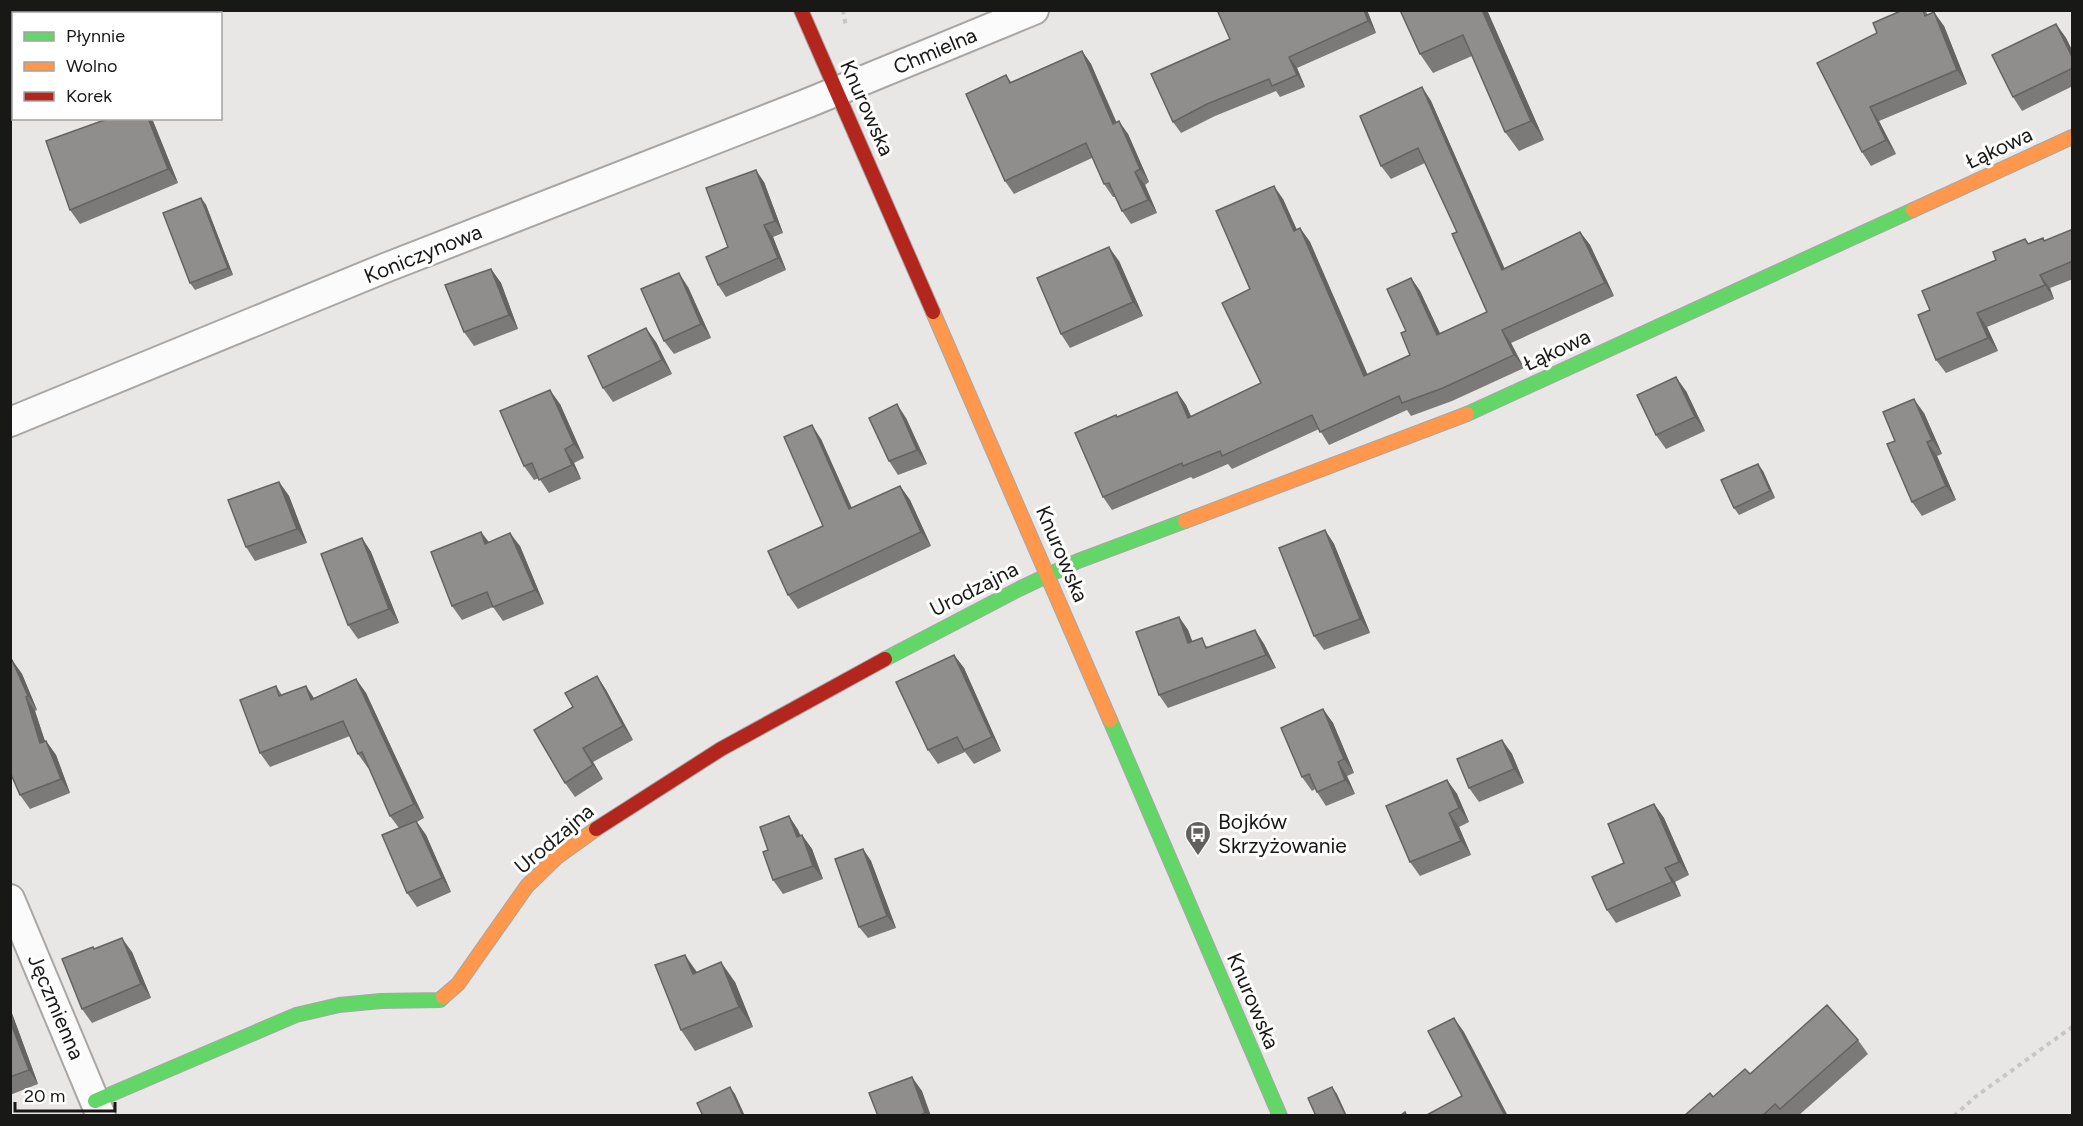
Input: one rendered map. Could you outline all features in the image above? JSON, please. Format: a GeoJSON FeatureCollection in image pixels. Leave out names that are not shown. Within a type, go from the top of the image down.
{"type":"FeatureCollection","features":[{"type":"Feature","properties":{"kind":"street","name":"Knurowska"},"geometry":{"type":"LineString","coordinates":[[801,10],[1048,574],[1280,1116]]}},
{"type":"Feature","properties":{"kind":"street","name":"Chmielna"},"geometry":{"type":"LineString","coordinates":[[837,92],[1034,10]]}},
{"type":"Feature","properties":{"kind":"street","name":"Koniczynowa"},"geometry":{"type":"LineString","coordinates":[[10,422],[385,268],[837,92]]}},
{"type":"Feature","properties":{"kind":"street","name":"Łąkowa"},"geometry":{"type":"LineString","coordinates":[[1048,574],[1459,418],[2073,137]]}},
{"type":"Feature","properties":{"kind":"street","name":"Urodzajna"},"geometry":{"type":"LineString","coordinates":[[98,1108],[296,1015],[339,1005],[440,1000],[458,984],[526,886],[558,857],[590,833],[721,748],[890,656],[1048,574]]}},
{"type":"Feature","properties":{"kind":"street","name":"Jęczmienna"},"geometry":{"type":"LineString","coordinates":[[10,899],[98,1108]]}},
{"type":"Feature","properties":{"kind":"path"},"geometry":{"type":"LineString","coordinates":[[843,10],[846,17]]}},
{"type":"Feature","properties":{"kind":"path"},"geometry":{"type":"LineString","coordinates":[[1954,1116],[1975,1097],[2073,1027]]}},
{"type":"Feature","properties":{"kind":"building"},"geometry":{"type":"Polygon","coordinates":[[[1217,10],[1364,10],[1368,21],[1289,57],[1297,75],[1272,86],[1269,79],[1207,104],[1173,122],[1151,74],[1230,39],[1217,10]]]}},
{"type":"Feature","properties":{"kind":"building"},"geometry":{"type":"Polygon","coordinates":[[[1400,10],[1482,10],[1531,121],[1505,132],[1463,35],[1420,54],[1400,10]]]}},
{"type":"Feature","properties":{"kind":"building"},"geometry":{"type":"Polygon","coordinates":[[[1903,10],[1923,10],[1925,16],[1934,12],[1957,70],[1870,107],[1886,140],[1862,152],[1817,63],[1877,33],[1873,23],[1903,10]]]}},
{"type":"Feature","properties":{"kind":"building"},"geometry":{"type":"Polygon","coordinates":[[[2056,24],[2073,59],[2073,68],[2013,97],[1992,55],[2056,24]]]}},
{"type":"Feature","properties":{"kind":"building"},"geometry":{"type":"Polygon","coordinates":[[[1082,51],[1113,124],[1119,121],[1140,169],[1135,172],[1148,200],[1122,211],[1109,183],[1104,184],[1086,143],[1005,181],[966,94],[1006,75],[1010,83],[1082,51]]]}},
{"type":"Feature","properties":{"kind":"building"},"geometry":{"type":"Polygon","coordinates":[[[1422,87],[1502,270],[1580,232],[1605,283],[1502,330],[1514,355],[1443,388],[1402,403],[1399,396],[1320,432],[1312,415],[1222,456],[1220,451],[1183,466],[1182,463],[1103,497],[1075,433],[1177,392],[1188,418],[1261,383],[1222,303],[1250,289],[1216,211],[1274,186],[1294,231],[1300,228],[1364,376],[1410,355],[1401,333],[1406,331],[1387,289],[1411,278],[1437,335],[1487,312],[1452,234],[1457,232],[1418,148],[1381,166],[1360,116],[1422,87]]]}},
{"type":"Feature","properties":{"kind":"building"},"geometry":{"type":"Polygon","coordinates":[[[104,120],[149,120],[168,169],[70,210],[46,141],[104,120]]]}},
{"type":"Feature","properties":{"kind":"building"},"geometry":{"type":"Polygon","coordinates":[[[756,170],[775,221],[764,225],[778,258],[718,285],[706,257],[728,247],[706,188],[756,170]]]}},
{"type":"Feature","properties":{"kind":"building"},"geometry":{"type":"Polygon","coordinates":[[[201,198],[228,268],[190,283],[163,213],[201,198]]]}},
{"type":"Feature","properties":{"kind":"building"},"geometry":{"type":"Polygon","coordinates":[[[2073,229],[2073,261],[2040,275],[2045,285],[1977,313],[1988,338],[1936,360],[1918,315],[1930,310],[1922,291],[1996,260],[1993,252],[2025,239],[2028,244],[2043,238],[2044,241],[2073,229]]]}},
{"type":"Feature","properties":{"kind":"building"},"geometry":{"type":"Polygon","coordinates":[[[1109,247],[1133,302],[1061,334],[1037,278],[1109,247]]]}},
{"type":"Feature","properties":{"kind":"building"},"geometry":{"type":"Polygon","coordinates":[[[491,269],[509,315],[464,332],[445,285],[491,269]]]}},
{"type":"Feature","properties":{"kind":"building"},"geometry":{"type":"Polygon","coordinates":[[[679,273],[701,324],[664,341],[641,289],[679,273]]]}},
{"type":"Feature","properties":{"kind":"building"},"geometry":{"type":"Polygon","coordinates":[[[646,328],[662,360],[603,388],[588,356],[646,328]]]}},
{"type":"Feature","properties":{"kind":"building"},"geometry":{"type":"Polygon","coordinates":[[[1676,377],[1695,417],[1656,435],[1637,395],[1676,377]]]}},
{"type":"Feature","properties":{"kind":"building"},"geometry":{"type":"Polygon","coordinates":[[[550,390],[574,444],[565,449],[572,465],[539,480],[532,463],[524,466],[500,411],[550,390]]]}},
{"type":"Feature","properties":{"kind":"building"},"geometry":{"type":"Polygon","coordinates":[[[1914,399],[1932,440],[1927,442],[1946,486],[1912,502],[1887,444],[1895,441],[1883,412],[1914,399]]]}},
{"type":"Feature","properties":{"kind":"building"},"geometry":{"type":"Polygon","coordinates":[[[897,404],[917,450],[889,461],[869,418],[897,404]]]}},
{"type":"Feature","properties":{"kind":"building"},"geometry":{"type":"Polygon","coordinates":[[[812,425],[849,509],[900,486],[921,532],[788,595],[768,551],[823,526],[784,437],[812,425]]]}},
{"type":"Feature","properties":{"kind":"building"},"geometry":{"type":"Polygon","coordinates":[[[1758,464],[1770,491],[1734,508],[1721,480],[1758,464]]]}},
{"type":"Feature","properties":{"kind":"building"},"geometry":{"type":"Polygon","coordinates":[[[279,482],[297,529],[246,547],[228,500],[279,482]]]}},
{"type":"Feature","properties":{"kind":"building"},"geometry":{"type":"Polygon","coordinates":[[[1325,530],[1360,619],[1314,636],[1279,548],[1325,530]]]}},
{"type":"Feature","properties":{"kind":"building"},"geometry":{"type":"Polygon","coordinates":[[[481,532],[485,544],[510,533],[535,590],[493,607],[487,592],[452,606],[431,552],[481,532]]]}},
{"type":"Feature","properties":{"kind":"building"},"geometry":{"type":"Polygon","coordinates":[[[362,538],[389,609],[348,625],[321,554],[362,538]]]}},
{"type":"Feature","properties":{"kind":"building"},"geometry":{"type":"Polygon","coordinates":[[[1179,617],[1188,643],[1202,638],[1206,648],[1255,630],[1266,655],[1159,695],[1136,632],[1179,617]]]}},
{"type":"Feature","properties":{"kind":"building"},"geometry":{"type":"Polygon","coordinates":[[[954,655],[992,737],[964,750],[957,737],[928,750],[896,682],[954,655]]]}},
{"type":"Feature","properties":{"kind":"building"},"geometry":{"type":"Polygon","coordinates":[[[10,660],[28,696],[26,697],[40,743],[46,741],[61,779],[20,795],[10,772],[10,660]]]}},
{"type":"Feature","properties":{"kind":"building"},"geometry":{"type":"Polygon","coordinates":[[[597,676],[623,726],[583,748],[593,765],[565,783],[534,730],[573,707],[565,693],[597,676]]]}},
{"type":"Feature","properties":{"kind":"building"},"geometry":{"type":"Polygon","coordinates":[[[356,679],[414,804],[390,816],[362,752],[358,754],[343,721],[260,753],[240,700],[276,686],[279,696],[306,686],[311,700],[356,679]]]}},
{"type":"Feature","properties":{"kind":"building"},"geometry":{"type":"Polygon","coordinates":[[[1323,709],[1344,759],[1338,762],[1345,780],[1317,792],[1309,774],[1302,777],[1281,728],[1323,709]]]}},
{"type":"Feature","properties":{"kind":"building"},"geometry":{"type":"Polygon","coordinates":[[[1502,740],[1514,769],[1469,788],[1457,759],[1502,740]]]}},
{"type":"Feature","properties":{"kind":"building"},"geometry":{"type":"Polygon","coordinates":[[[1447,780],[1459,808],[1449,813],[1461,841],[1410,862],[1386,806],[1447,780]]]}},
{"type":"Feature","properties":{"kind":"building"},"geometry":{"type":"Polygon","coordinates":[[[1654,804],[1679,862],[1665,868],[1672,882],[1607,910],[1592,877],[1624,863],[1608,824],[1654,804]]]}},
{"type":"Feature","properties":{"kind":"building"},"geometry":{"type":"Polygon","coordinates":[[[789,816],[797,837],[802,835],[813,866],[773,880],[763,852],[768,850],[760,827],[789,816]]]}},
{"type":"Feature","properties":{"kind":"building"},"geometry":{"type":"Polygon","coordinates":[[[416,821],[442,878],[407,893],[382,835],[416,821]]]}},
{"type":"Feature","properties":{"kind":"building"},"geometry":{"type":"Polygon","coordinates":[[[863,849],[887,916],[859,927],[835,859],[863,849]]]}},
{"type":"Feature","properties":{"kind":"building"},"geometry":{"type":"Polygon","coordinates":[[[122,938],[141,984],[82,1009],[62,959],[122,938]]]}},
{"type":"Feature","properties":{"kind":"building"},"geometry":{"type":"Polygon","coordinates":[[[685,955],[693,974],[721,962],[739,1007],[681,1030],[655,965],[685,955]]]}},
{"type":"Feature","properties":{"kind":"building"},"geometry":{"type":"Polygon","coordinates":[[[1827,1005],[1858,1040],[1780,1109],[1775,1104],[1762,1116],[1684,1116],[1710,1093],[1713,1097],[1745,1069],[1750,1074],[1827,1005]]]}},
{"type":"Feature","properties":{"kind":"building"},"geometry":{"type":"Polygon","coordinates":[[[1454,1018],[1505,1116],[1425,1116],[1462,1096],[1428,1031],[1454,1018]]]}},
{"type":"Feature","properties":{"kind":"building"},"geometry":{"type":"Polygon","coordinates":[[[10,1021],[29,1070],[10,1077],[10,1021]]]}},
{"type":"Feature","properties":{"kind":"building"},"geometry":{"type":"Polygon","coordinates":[[[912,1077],[925,1113],[918,1116],[878,1116],[869,1093],[912,1077]]]}},
{"type":"Feature","properties":{"kind":"building"},"geometry":{"type":"Polygon","coordinates":[[[730,1087],[742,1114],[739,1116],[703,1116],[697,1103],[730,1087]]]}},
{"type":"Feature","properties":{"kind":"building"},"geometry":{"type":"Polygon","coordinates":[[[1332,1087],[1346,1116],[1316,1116],[1308,1098],[1332,1087]]]}},
{"type":"Feature","properties":{"kind":"traffic: fast"},"geometry":{"type":"LineString","coordinates":[[1467,414],[1913,210]]}},
{"type":"Feature","properties":{"kind":"traffic: fast"},"geometry":{"type":"LineString","coordinates":[[885,659],[1078,561],[1185,521]]}},
{"type":"Feature","properties":{"kind":"traffic: fast"},"geometry":{"type":"LineString","coordinates":[[1110,720],[1280,1116]]}},
{"type":"Feature","properties":{"kind":"traffic: fast"},"geometry":{"type":"LineString","coordinates":[[95,1101],[296,1015],[339,1005],[381,1001],[440,1000],[443,997]]}},
{"type":"Feature","properties":{"kind":"traffic: slow"},"geometry":{"type":"LineString","coordinates":[[1913,210],[2072,137]]}},
{"type":"Feature","properties":{"kind":"traffic: slow"},"geometry":{"type":"LineString","coordinates":[[933,312],[1110,720]]}},
{"type":"Feature","properties":{"kind":"traffic: slow"},"geometry":{"type":"LineString","coordinates":[[1185,521],[1467,414]]}},
{"type":"Feature","properties":{"kind":"traffic: slow"},"geometry":{"type":"LineString","coordinates":[[443,997],[458,984],[527,886],[557,857],[596,829]]}},
{"type":"Feature","properties":{"kind":"traffic: jam"},"geometry":{"type":"LineString","coordinates":[[801,10],[933,312]]}},
{"type":"Feature","properties":{"kind":"traffic: jam"},"geometry":{"type":"LineString","coordinates":[[596,829],[721,749],[885,659]]}},
{"type":"Feature","properties":{"kind":"place","name":"Bojków Skrzyżowanie"},"geometry":{"type":"Point","coordinates":[1198,857]}}]}
